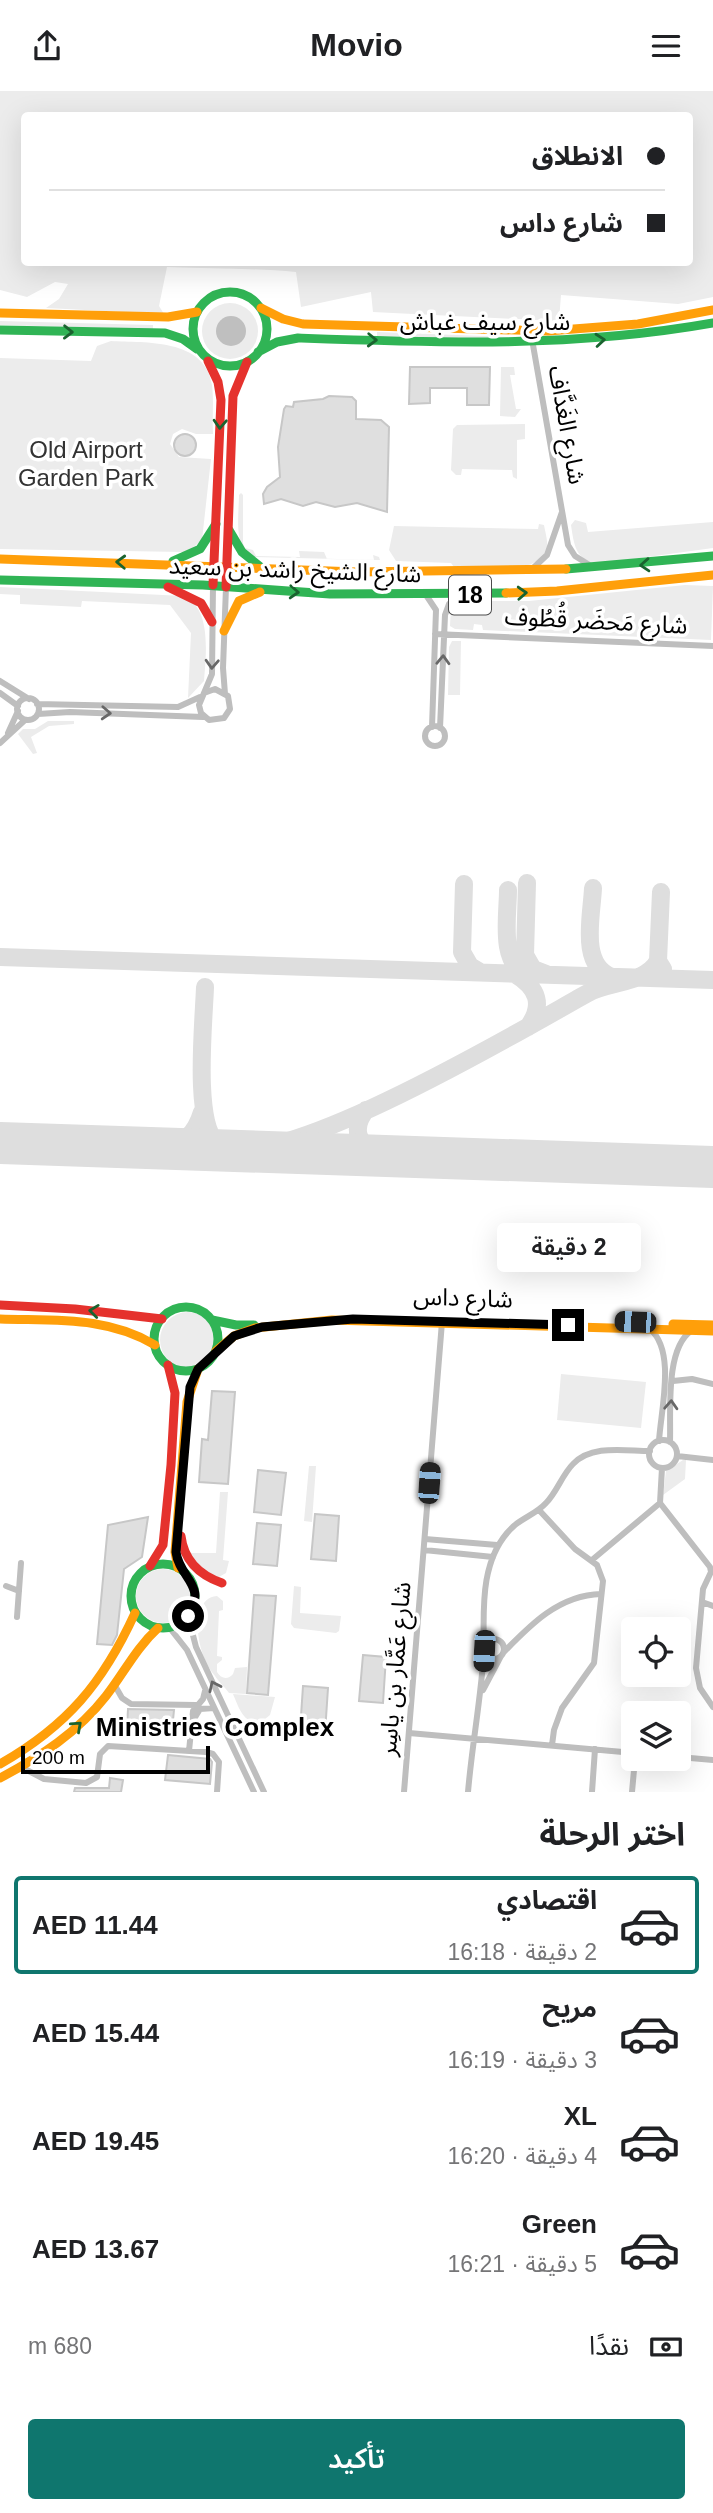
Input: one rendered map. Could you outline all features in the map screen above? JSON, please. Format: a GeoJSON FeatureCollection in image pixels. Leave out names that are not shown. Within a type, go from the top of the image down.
{"type":"FeatureCollection","features":[{"type":"Feature","properties":{"kind":"street"},"geometry":{"type":"LineString","coordinates":[[0,743],[25,720],[33,719],[38,714],[70,712],[204,717],[212,721],[224,718],[230,705],[225,694],[225,631],[233,396],[247,362],[265,341],[267,327],[261,308],[249,297],[230,292],[210,298],[197,312],[193,333],[199,350]]}},
{"type":"Feature","properties":{"kind":"street","name":"شارع سيف غباش"},"geometry":{"type":"LineString","coordinates":[[261,308],[293,323],[548,331],[638,324],[713,310]]}},
{"type":"Feature","properties":{"kind":"street"},"geometry":{"type":"LineString","coordinates":[[0,313],[168,317],[197,312]]}},
{"type":"Feature","properties":{"kind":"street","name":"شارع سيف غباش"},"geometry":{"type":"LineString","coordinates":[[258,352],[291,338],[533,345],[624,338],[713,323]]}},
{"type":"Feature","properties":{"kind":"street"},"geometry":{"type":"LineString","coordinates":[[343,326],[338,333],[344,339]]}},
{"type":"Feature","properties":{"kind":"street"},"geometry":{"type":"LineString","coordinates":[[0,330],[164,333],[183,339],[207,359],[218,382],[221,400],[213,566],[212,669],[199,709],[204,717]]}},
{"type":"Feature","properties":{"kind":"street","name":"شارع الغَدَّاف"},"geometry":{"type":"LineString","coordinates":[[533,345],[570,549],[578,559],[596,568]]}},
{"type":"Feature","properties":{"kind":"street"},"geometry":{"type":"LineString","coordinates":[[207,359],[230,367],[247,362]]}},
{"type":"Feature","properties":{"kind":"street","name":"شارع الغَدَّاف"},"geometry":{"type":"LineString","coordinates":[[525,573],[544,559],[562,512]]}},
{"type":"Feature","properties":{"kind":"street"},"geometry":{"type":"LineString","coordinates":[[161,563],[195,554],[206,543],[216,524]]}},
{"type":"Feature","properties":{"kind":"street"},"geometry":{"type":"LineString","coordinates":[[229,530],[242,552],[265,571]]}},
{"type":"Feature","properties":{"kind":"street","name":"شارع الشيخ راشد بن سعيد"},"geometry":{"type":"LineString","coordinates":[[0,559],[161,563],[265,571],[525,573],[713,556]]}},
{"type":"Feature","properties":{"kind":"street","name":"شارع الشيخ راشد بن سعيد"},"geometry":{"type":"LineString","coordinates":[[0,580],[460,595],[557,591],[713,575]]}},
{"type":"Feature","properties":{"kind":"street"},"geometry":{"type":"LineString","coordinates":[[692,578],[713,581]]}},
{"type":"Feature","properties":{"kind":"street"},"geometry":{"type":"LineString","coordinates":[[162,584],[201,603],[212,622]]}},
{"type":"Feature","properties":{"kind":"street"},"geometry":{"type":"LineString","coordinates":[[225,631],[229,618],[241,600],[263,590]]}},
{"type":"Feature","properties":{"kind":"street"},"geometry":{"type":"LineString","coordinates":[[425,594],[436,610],[432,727]]}},
{"type":"Feature","properties":{"kind":"street"},"geometry":{"type":"LineString","coordinates":[[440,728],[432,727],[427,731],[425,738],[433,746],[444,740],[445,735],[440,728],[447,608],[460,595]]}},
{"type":"Feature","properties":{"kind":"street","name":"شارع مَحضَر قُطُوف"},"geometry":{"type":"LineString","coordinates":[[435,634],[713,646]]}},
{"type":"Feature","properties":{"kind":"street"},"geometry":{"type":"LineString","coordinates":[[0,681],[37,704],[178,707],[215,689],[225,694]]}},
{"type":"Feature","properties":{"kind":"street"},"geometry":{"type":"LineString","coordinates":[[0,693],[18,709],[25,720]]}},
{"type":"Feature","properties":{"kind":"street"},"geometry":{"type":"LineString","coordinates":[[433,697],[442,698]]}},
{"type":"Feature","properties":{"kind":"street"},"geometry":{"type":"LineString","coordinates":[[7,735],[23,700],[29,699]]}},
{"type":"Feature","properties":{"kind":"street"},"geometry":{"type":"LineString","coordinates":[[37,704],[38,714]]}},
{"type":"Feature","properties":{"kind":"street"},"geometry":{"type":"LineString","coordinates":[[0,1305],[75,1309],[162,1319]]}},
{"type":"Feature","properties":{"kind":"street"},"geometry":{"type":"LineString","coordinates":[[185,1307],[200,1310],[212,1320],[218,1335],[216,1351],[207,1363],[198,1369],[182,1371],[168,1365],[161,1358],[155,1345],[155,1334],[162,1319],[174,1309],[185,1307]]}},
{"type":"Feature","properties":{"kind":"street","name":"شارع داس"},"geometry":{"type":"LineString","coordinates":[[212,1320],[244,1325],[310,1317],[364,1315],[713,1325]]}},
{"type":"Feature","properties":{"kind":"street"},"geometry":{"type":"LineString","coordinates":[[0,1319],[96,1324],[137,1333],[155,1345]]}},
{"type":"Feature","properties":{"kind":"street","name":"شارع داس"},"geometry":{"type":"LineString","coordinates":[[216,1351],[234,1336],[262,1327],[353,1319],[713,1331]]}},
{"type":"Feature","properties":{"kind":"street","name":"شارع عَمَّار بن ياسِر"},"geometry":{"type":"LineString","coordinates":[[404,1792],[442,1322]]}},
{"type":"Feature","properties":{"kind":"street"},"geometry":{"type":"LineString","coordinates":[[468,1792],[473,1738],[482,1692],[486,1589],[497,1545],[515,1525],[539,1510],[573,1464],[590,1453],[600,1450],[650,1451],[659,1441],[665,1357],[662,1343],[650,1329]]}},
{"type":"Feature","properties":{"kind":"street"},"geometry":{"type":"LineString","coordinates":[[670,1442],[674,1358],[681,1339],[693,1331]]}},
{"type":"Feature","properties":{"kind":"street"},"geometry":{"type":"LineString","coordinates":[[665,1357],[674,1358]]}},
{"type":"Feature","properties":{"kind":"street"},"geometry":{"type":"LineString","coordinates":[[150,1566],[164,1564],[178,1567],[191,1579],[195,1590],[194,1603],[188,1616],[169,1627],[158,1628],[143,1621],[135,1613],[131,1603],[132,1587],[137,1577],[150,1566],[163,1545],[171,1465],[174,1393],[168,1365]]}},
{"type":"Feature","properties":{"kind":"street"},"geometry":{"type":"LineString","coordinates":[[178,1567],[176,1552],[187,1402],[198,1369]]}},
{"type":"Feature","properties":{"kind":"street"},"geometry":{"type":"LineString","coordinates":[[663,1383],[692,1379],[713,1384]]}},
{"type":"Feature","properties":{"kind":"street"},"geometry":{"type":"LineString","coordinates":[[650,1451],[653,1464],[663,1468],[673,1464],[677,1456],[675,1447],[670,1442],[659,1441]]}},
{"type":"Feature","properties":{"kind":"street"},"geometry":{"type":"LineString","coordinates":[[677,1456],[713,1460],[713,1455]]}},
{"type":"Feature","properties":{"kind":"street"},"geometry":{"type":"LineString","coordinates":[[663,1468],[660,1503],[712,1572],[703,1589],[697,1678],[699,1688],[713,1707]]}},
{"type":"Feature","properties":{"kind":"street"},"geometry":{"type":"LineString","coordinates":[[592,1560],[660,1503]]}},
{"type":"Feature","properties":{"kind":"street"},"geometry":{"type":"LineString","coordinates":[[539,1510],[575,1549],[592,1560],[600,1571],[601,1594],[594,1663],[562,1709],[552,1745]]}},
{"type":"Feature","properties":{"kind":"street"},"geometry":{"type":"LineString","coordinates":[[179,1511],[182,1547],[188,1561],[202,1575],[222,1583]]}},
{"type":"Feature","properties":{"kind":"street"},"geometry":{"type":"LineString","coordinates":[[425,1539],[497,1545]]}},
{"type":"Feature","properties":{"kind":"street"},"geometry":{"type":"LineString","coordinates":[[468,1553],[472,1549],[470,1543]]}},
{"type":"Feature","properties":{"kind":"street","name":"شارع عَمَّار بن ياسِر"},"geometry":{"type":"LineString","coordinates":[[424,1550],[493,1557]]}},
{"type":"Feature","properties":{"kind":"street"},"geometry":{"type":"LineString","coordinates":[[17,1616],[21,1563]]}},
{"type":"Feature","properties":{"kind":"street"},"geometry":{"type":"LineString","coordinates":[[6,1586],[19,1591]]}},
{"type":"Feature","properties":{"kind":"street"},"geometry":{"type":"LineString","coordinates":[[482,1692],[502,1654],[545,1614],[577,1597],[601,1594]]}},
{"type":"Feature","properties":{"kind":"street"},"geometry":{"type":"LineString","coordinates":[[702,1602],[713,1606]]}},
{"type":"Feature","properties":{"kind":"street"},"geometry":{"type":"LineString","coordinates":[[0,1763],[46,1735],[79,1706],[112,1660],[135,1613]]}},
{"type":"Feature","properties":{"kind":"street"},"geometry":{"type":"LineString","coordinates":[[188,1616],[193,1640],[264,1792]]}},
{"type":"Feature","properties":{"kind":"street"},"geometry":{"type":"LineString","coordinates":[[483,1621],[490,1635],[502,1644],[502,1654]]}},
{"type":"Feature","properties":{"kind":"street"},"geometry":{"type":"LineString","coordinates":[[169,1627],[181,1639],[254,1792]]}},
{"type":"Feature","properties":{"kind":"street"},"geometry":{"type":"LineString","coordinates":[[0,1778],[40,1755],[79,1725],[114,1684],[138,1646],[158,1628]]}},
{"type":"Feature","properties":{"kind":"street"},"geometry":{"type":"LineString","coordinates":[[484,1651],[488,1642],[509,1641],[521,1635]]}},
{"type":"Feature","properties":{"kind":"street"},"geometry":{"type":"LineString","coordinates":[[484,1651],[492,1659],[502,1654]]}},
{"type":"Feature","properties":{"kind":"street"},"geometry":{"type":"LineString","coordinates":[[114,1684],[122,1698],[131,1705],[197,1705]]}},
{"type":"Feature","properties":{"kind":"street"},"geometry":{"type":"LineString","coordinates":[[189,1751],[193,1711],[204,1697],[205,1688]]}},
{"type":"Feature","properties":{"kind":"street"},"geometry":{"type":"LineString","coordinates":[[193,1721],[200,1709],[214,1707]]}},
{"type":"Feature","properties":{"kind":"street"},"geometry":{"type":"LineString","coordinates":[[409,1733],[621,1752]]}},
{"type":"Feature","properties":{"kind":"street"},"geometry":{"type":"LineString","coordinates":[[21,1767],[44,1779],[89,1783],[97,1777],[100,1754],[108,1746],[210,1752],[220,1765],[217,1792]]}},
{"type":"Feature","properties":{"kind":"street"},"geometry":{"type":"LineString","coordinates":[[592,1792],[596,1749]]}},
{"type":"Feature","properties":{"kind":"street"},"geometry":{"type":"LineString","coordinates":[[35,1773],[40,1755]]}},
{"type":"Feature","properties":{"kind":"street"},"geometry":{"type":"LineString","coordinates":[[691,1758],[713,1760]]}},
{"type":"Feature","properties":{"kind":"street"},"geometry":{"type":"LineString","coordinates":[[632,1792],[634,1771]]}},
{"type":"Feature","properties":{"kind":"green space"},"geometry":{"type":"Polygon","coordinates":[[[0,91],[713,91],[713,297],[678,304],[561,295],[559,321],[373,312],[371,292],[301,307],[296,272],[167,267],[159,306],[164,314],[46,308],[59,299],[68,284],[55,282],[27,297],[0,290],[0,91]]]}},
{"type":"Feature","properties":{"kind":"green space"},"geometry":{"type":"Polygon","coordinates":[[[225,303],[235,303],[250,311],[256,320],[256,342],[250,351],[235,359],[225,359],[207,347],[202,336],[202,326],[214,308],[225,303]]]}},
{"type":"Feature","properties":{"kind":"green space"},"geometry":{"type":"Polygon","coordinates":[[[0,321],[153,325],[153,329],[0,325],[0,321]]]}},
{"type":"Feature","properties":{"kind":"green space"},"geometry":{"type":"Polygon","coordinates":[[[377,332],[509,337],[572,335],[572,339],[533,341],[377,337],[377,332]]]}},
{"type":"Feature","properties":{"kind":"green space","name":"Old Airport Garden Park"},"geometry":{"type":"Polygon","coordinates":[[[111,341],[172,346],[198,359],[207,370],[213,391],[213,434],[196,434],[182,429],[173,434],[170,444],[179,457],[211,459],[202,540],[184,552],[0,549],[0,358],[91,361],[97,346],[111,341]]]}},
{"type":"Feature","properties":{"kind":"green space"},"geometry":{"type":"Polygon","coordinates":[[[501,367],[514,367],[515,375],[510,375],[516,409],[521,409],[515,417],[500,416],[501,367]]]}},
{"type":"Feature","properties":{"kind":"green space"},"geometry":{"type":"Polygon","coordinates":[[[525,424],[525,439],[517,440],[517,479],[513,477],[512,470],[462,469],[461,475],[456,475],[451,470],[453,429],[457,425],[525,424]]]}},
{"type":"Feature","properties":{"kind":"green space"},"geometry":{"type":"Polygon","coordinates":[[[241,493],[245,548],[253,550],[256,556],[300,557],[299,551],[324,552],[327,559],[252,557],[242,545],[238,529],[241,493]]]}},
{"type":"Feature","properties":{"kind":"green space"},"geometry":{"type":"Polygon","coordinates":[[[575,520],[586,523],[588,532],[713,522],[713,548],[596,564],[589,562],[577,550],[571,525],[575,520]]]}},
{"type":"Feature","properties":{"kind":"green space"},"geometry":{"type":"Polygon","coordinates":[[[539,524],[544,525],[547,547],[542,557],[521,567],[454,567],[451,563],[396,561],[389,550],[394,526],[538,529],[539,524]]]}},
{"type":"Feature","properties":{"kind":"green space"},"geometry":{"type":"Polygon","coordinates":[[[685,585],[713,586],[711,640],[483,630],[482,625],[474,624],[473,630],[450,626],[451,607],[459,601],[529,601],[685,585]]]}},
{"type":"Feature","properties":{"kind":"green space"},"geometry":{"type":"Polygon","coordinates":[[[0,587],[183,596],[199,610],[203,621],[206,646],[204,681],[188,698],[191,633],[170,605],[82,601],[81,607],[20,604],[20,595],[0,594],[0,587]]]}},
{"type":"Feature","properties":{"kind":"green space"},"geometry":{"type":"Polygon","coordinates":[[[452,641],[461,641],[460,695],[448,695],[449,647],[452,641]]]}},
{"type":"Feature","properties":{"kind":"green space"},"geometry":{"type":"Polygon","coordinates":[[[48,721],[74,721],[74,724],[49,726],[31,737],[37,753],[33,754],[18,734],[23,729],[35,729],[48,721]]]}},
{"type":"Feature","properties":{"kind":"green space"},"geometry":{"type":"Polygon","coordinates":[[[188,1312],[199,1314],[208,1320],[214,1329],[214,1351],[208,1360],[199,1366],[188,1368],[177,1366],[168,1360],[162,1351],[160,1340],[162,1329],[168,1320],[177,1314],[188,1312]]]}},
{"type":"Feature","properties":{"kind":"green space"},"geometry":{"type":"Polygon","coordinates":[[[561,1374],[646,1382],[641,1428],[557,1420],[561,1374]]]}},
{"type":"Feature","properties":{"kind":"green space"},"geometry":{"type":"Polygon","coordinates":[[[686,1460],[685,1479],[663,1495],[666,1471],[686,1460]]]}},
{"type":"Feature","properties":{"kind":"green space"},"geometry":{"type":"Polygon","coordinates":[[[309,1466],[316,1466],[312,1522],[304,1521],[309,1466]]]}},
{"type":"Feature","properties":{"kind":"green space"},"geometry":{"type":"Polygon","coordinates":[[[220,1492],[228,1492],[223,1560],[229,1561],[226,1573],[217,1578],[207,1574],[189,1553],[216,1553],[220,1492]]]}},
{"type":"Feature","properties":{"kind":"green space"},"geometry":{"type":"Polygon","coordinates":[[[163,1569],[182,1577],[190,1596],[182,1615],[163,1623],[144,1615],[136,1596],[144,1577],[163,1569]]]}},
{"type":"Feature","properties":{"kind":"green space"},"geometry":{"type":"Polygon","coordinates":[[[294,1586],[301,1587],[300,1613],[341,1616],[339,1631],[336,1633],[294,1628],[291,1624],[294,1586]]]}},
{"type":"Feature","properties":{"kind":"green space"},"geometry":{"type":"Polygon","coordinates":[[[217,1596],[223,1601],[223,1610],[219,1611],[217,1656],[222,1657],[222,1660],[217,1664],[217,1672],[227,1678],[233,1674],[235,1668],[247,1667],[246,1694],[229,1693],[210,1669],[202,1653],[198,1634],[201,1609],[211,1597],[217,1596]]]}},
{"type":"Feature","properties":{"kind":"green space"},"geometry":{"type":"Polygon","coordinates":[[[233,1694],[275,1697],[270,1715],[260,1723],[249,1720],[242,1714],[233,1694]]]}},
{"type":"Feature","properties":{"kind":"shaded area"},"geometry":{"type":"Polygon","coordinates":[[[231,316],[242,320],[246,331],[242,342],[231,346],[220,342],[216,331],[220,320],[231,316]]]}},
{"type":"Feature","properties":{"kind":"building"},"geometry":{"type":"Polygon","coordinates":[[[410,367],[490,367],[489,405],[467,405],[467,388],[430,388],[430,403],[409,404],[410,367]]]}},
{"type":"Feature","properties":{"kind":"building"},"geometry":{"type":"Polygon","coordinates":[[[329,396],[352,397],[356,401],[356,419],[381,420],[389,427],[387,512],[357,503],[335,507],[316,502],[303,506],[281,499],[264,504],[263,494],[267,487],[280,477],[278,447],[284,409],[286,406],[293,407],[294,402],[329,396]]]}},
{"type":"Feature","properties":{"kind":"building"},"geometry":{"type":"Polygon","coordinates":[[[185,434],[193,437],[196,445],[193,453],[185,456],[177,453],[174,445],[177,437],[185,434]]]}},
{"type":"Feature","properties":{"kind":"building"},"geometry":{"type":"Polygon","coordinates":[[[212,1391],[235,1392],[228,1484],[199,1482],[202,1439],[208,1440],[212,1391]]]}},
{"type":"Feature","properties":{"kind":"building"},"geometry":{"type":"Polygon","coordinates":[[[258,1470],[286,1473],[281,1515],[254,1512],[258,1470]]]}},
{"type":"Feature","properties":{"kind":"building"},"geometry":{"type":"Polygon","coordinates":[[[315,1514],[339,1516],[336,1561],[311,1559],[315,1514]]]}},
{"type":"Feature","properties":{"kind":"building"},"geometry":{"type":"Polygon","coordinates":[[[148,1517],[142,1557],[124,1569],[117,1635],[112,1645],[97,1644],[108,1525],[148,1517]]]}},
{"type":"Feature","properties":{"kind":"building"},"geometry":{"type":"Polygon","coordinates":[[[257,1523],[281,1525],[277,1566],[253,1564],[257,1523]]]}},
{"type":"Feature","properties":{"kind":"building"},"geometry":{"type":"Polygon","coordinates":[[[254,1595],[276,1596],[268,1695],[247,1693],[254,1595]]]}},
{"type":"Feature","properties":{"kind":"building"},"geometry":{"type":"Polygon","coordinates":[[[363,1655],[386,1657],[383,1703],[359,1701],[363,1655]]]}},
{"type":"Feature","properties":{"kind":"building"},"geometry":{"type":"Polygon","coordinates":[[[303,1686],[328,1688],[325,1733],[300,1731],[303,1686]]]}},
{"type":"Feature","properties":{"kind":"building"},"geometry":{"type":"Polygon","coordinates":[[[128,1709],[174,1710],[172,1730],[127,1727],[128,1709]]]}},
{"type":"Feature","properties":{"kind":"building"},"geometry":{"type":"Polygon","coordinates":[[[168,1755],[210,1759],[210,1784],[165,1780],[168,1755]]]}},
{"type":"Feature","properties":{"kind":"building"},"geometry":{"type":"Polygon","coordinates":[[[110,1778],[123,1780],[121,1792],[74,1792],[75,1788],[109,1788],[110,1778]]]}},
{"type":"Feature","properties":{"kind":"taxiway"},"geometry":{"type":"LineString","coordinates":[[527,883],[525,955],[533,969],[546,974]]}},
{"type":"Feature","properties":{"kind":"taxiway"},"geometry":{"type":"LineString","coordinates":[[464,884],[462,952],[470,966],[480,972]]}},
{"type":"Feature","properties":{"kind":"taxiway"},"geometry":{"type":"LineString","coordinates":[[593,888],[591,951],[602,971],[612,977]]}},
{"type":"Feature","properties":{"kind":"taxiway"},"geometry":{"type":"LineString","coordinates":[[508,890],[508,949],[517,968],[526,974]]}},
{"type":"Feature","properties":{"kind":"taxiway"},"geometry":{"type":"LineString","coordinates":[[661,892],[658,961],[663,969]]}},
{"type":"Feature","properties":{"kind":"taxiway"},"geometry":{"type":"LineString","coordinates":[[0,957],[713,980]]}},
{"type":"Feature","properties":{"kind":"taxiway"},"geometry":{"type":"LineString","coordinates":[[205,987],[202,1046],[205,1115],[210,1132],[217,1143],[244,1150],[287,1141],[400,1095],[588,993],[645,974],[658,961]]}},
{"type":"Feature","properties":{"kind":"taxiway"},"geometry":{"type":"LineString","coordinates":[[515,974],[529,985],[536,997],[536,1011],[528,1027]]}},
{"type":"Feature","properties":{"kind":"taxiway"},"geometry":{"type":"LineString","coordinates":[[366,1110],[359,1123],[359,1135],[365,1146],[376,1156]]}},
{"type":"Feature","properties":{"kind":"taxiway"},"geometry":{"type":"LineString","coordinates":[[160,1148],[176,1144],[187,1137],[196,1127],[202,1112]]}},
{"type":"Feature","properties":{"kind":"runway"},"geometry":{"type":"LineString","coordinates":[[0,1143],[713,1167]]}},
{"type":"Feature","properties":{"kind":"traffic: fast"},"geometry":{"type":"LineString","coordinates":[[230,292],[251,298],[261,308],[267,329],[261,350],[251,360],[230,366],[209,360],[199,350],[193,329],[199,308],[209,298],[230,292]]}},
{"type":"Feature","properties":{"kind":"traffic: fast"},"geometry":{"type":"LineString","coordinates":[[258,352],[277,342],[298,338],[506,342],[609,337],[713,323]]}},
{"type":"Feature","properties":{"kind":"traffic: fast"},"geometry":{"type":"LineString","coordinates":[[0,330],[165,333],[183,339],[197,349]]}},
{"type":"Feature","properties":{"kind":"traffic: fast"},"geometry":{"type":"LineString","coordinates":[[173,561],[200,549],[216,524]]}},
{"type":"Feature","properties":{"kind":"traffic: fast"},"geometry":{"type":"LineString","coordinates":[[229,530],[242,552],[263,569]]}},
{"type":"Feature","properties":{"kind":"traffic: fast"},"geometry":{"type":"LineString","coordinates":[[566,569],[713,556]]}},
{"type":"Feature","properties":{"kind":"traffic: fast"},"geometry":{"type":"LineString","coordinates":[[0,580],[203,585],[330,594],[506,593]]}},
{"type":"Feature","properties":{"kind":"traffic: fast"},"geometry":{"type":"LineString","coordinates":[[186,1307],[198,1309],[209,1316],[216,1327],[218,1339],[216,1351],[209,1362],[198,1369],[186,1371],[174,1369],[163,1362],[156,1351],[154,1339],[156,1327],[163,1316],[174,1309],[186,1307]]}},
{"type":"Feature","properties":{"kind":"traffic: fast"},"geometry":{"type":"LineString","coordinates":[[212,1320],[236,1325],[254,1325]]}},
{"type":"Feature","properties":{"kind":"traffic: fast"},"geometry":{"type":"LineString","coordinates":[[157,1564],[169,1564],[186,1573],[193,1584],[195,1596],[193,1608],[186,1619],[169,1628],[157,1628],[145,1623],[136,1614],[131,1602],[131,1590],[136,1578],[145,1569],[157,1564]]}},
{"type":"Feature","properties":{"kind":"traffic: slow"},"geometry":{"type":"LineString","coordinates":[[261,308],[283,319],[303,324],[548,331],[638,324],[713,310]]}},
{"type":"Feature","properties":{"kind":"traffic: slow"},"geometry":{"type":"LineString","coordinates":[[0,313],[168,317],[197,312]]}},
{"type":"Feature","properties":{"kind":"traffic: slow"},"geometry":{"type":"LineString","coordinates":[[0,559],[357,572],[566,569]]}},
{"type":"Feature","properties":{"kind":"traffic: slow"},"geometry":{"type":"LineString","coordinates":[[506,593],[557,591],[713,575]]}},
{"type":"Feature","properties":{"kind":"traffic: slow"},"geometry":{"type":"LineString","coordinates":[[224,631],[239,601],[260,592]]}},
{"type":"Feature","properties":{"kind":"traffic: slow"},"geometry":{"type":"LineString","coordinates":[[0,1319],[60,1320],[99,1325],[118,1329],[155,1345]]}},
{"type":"Feature","properties":{"kind":"traffic: slow"},"geometry":{"type":"LineString","coordinates":[[216,1351],[234,1336],[255,1328],[332,1320],[713,1331]]}},
{"type":"Feature","properties":{"kind":"traffic: slow"},"geometry":{"type":"LineString","coordinates":[[673,1324],[713,1325]]}},
{"type":"Feature","properties":{"kind":"traffic: slow"},"geometry":{"type":"LineString","coordinates":[[178,1568],[175,1552],[187,1402],[198,1369]]}},
{"type":"Feature","properties":{"kind":"traffic: slow"},"geometry":{"type":"LineString","coordinates":[[0,1764],[45,1734],[81,1701],[110,1661],[135,1613]]}},
{"type":"Feature","properties":{"kind":"traffic: slow"},"geometry":{"type":"LineString","coordinates":[[0,1778],[44,1752],[83,1721],[106,1696],[137,1652],[158,1628]]}},
{"type":"Feature","properties":{"kind":"traffic: jam"},"geometry":{"type":"LineString","coordinates":[[208,361],[218,382],[221,400],[213,585]]}},
{"type":"Feature","properties":{"kind":"traffic: jam"},"geometry":{"type":"LineString","coordinates":[[226,587],[233,396],[247,362]]}},
{"type":"Feature","properties":{"kind":"traffic: jam"},"geometry":{"type":"LineString","coordinates":[[168,587],[201,603],[212,622]]}},
{"type":"Feature","properties":{"kind":"traffic: jam"},"geometry":{"type":"LineString","coordinates":[[0,1305],[75,1309],[162,1319]]}},
{"type":"Feature","properties":{"kind":"traffic: jam"},"geometry":{"type":"LineString","coordinates":[[150,1566],[163,1545],[171,1465],[175,1393],[168,1365]]}},
{"type":"Feature","properties":{"kind":"traffic: jam"},"geometry":{"type":"LineString","coordinates":[[181,1536],[185,1553],[194,1566],[206,1576],[222,1583]]}},
{"type":"Feature","properties":{"kind":"district","name":"Ministries Complex"},"geometry":{"type":"Point","coordinates":[215,1727]}},
{"type":"Feature","properties":{"kind":"route"},"geometry":{"type":"LineString","coordinates":[[188,1616],[194,1603],[195,1590],[191,1579],[178,1567],[176,1552],[188,1394],[198,1369],[227,1341],[254,1328],[332,1320],[568,1325]]}}]}
